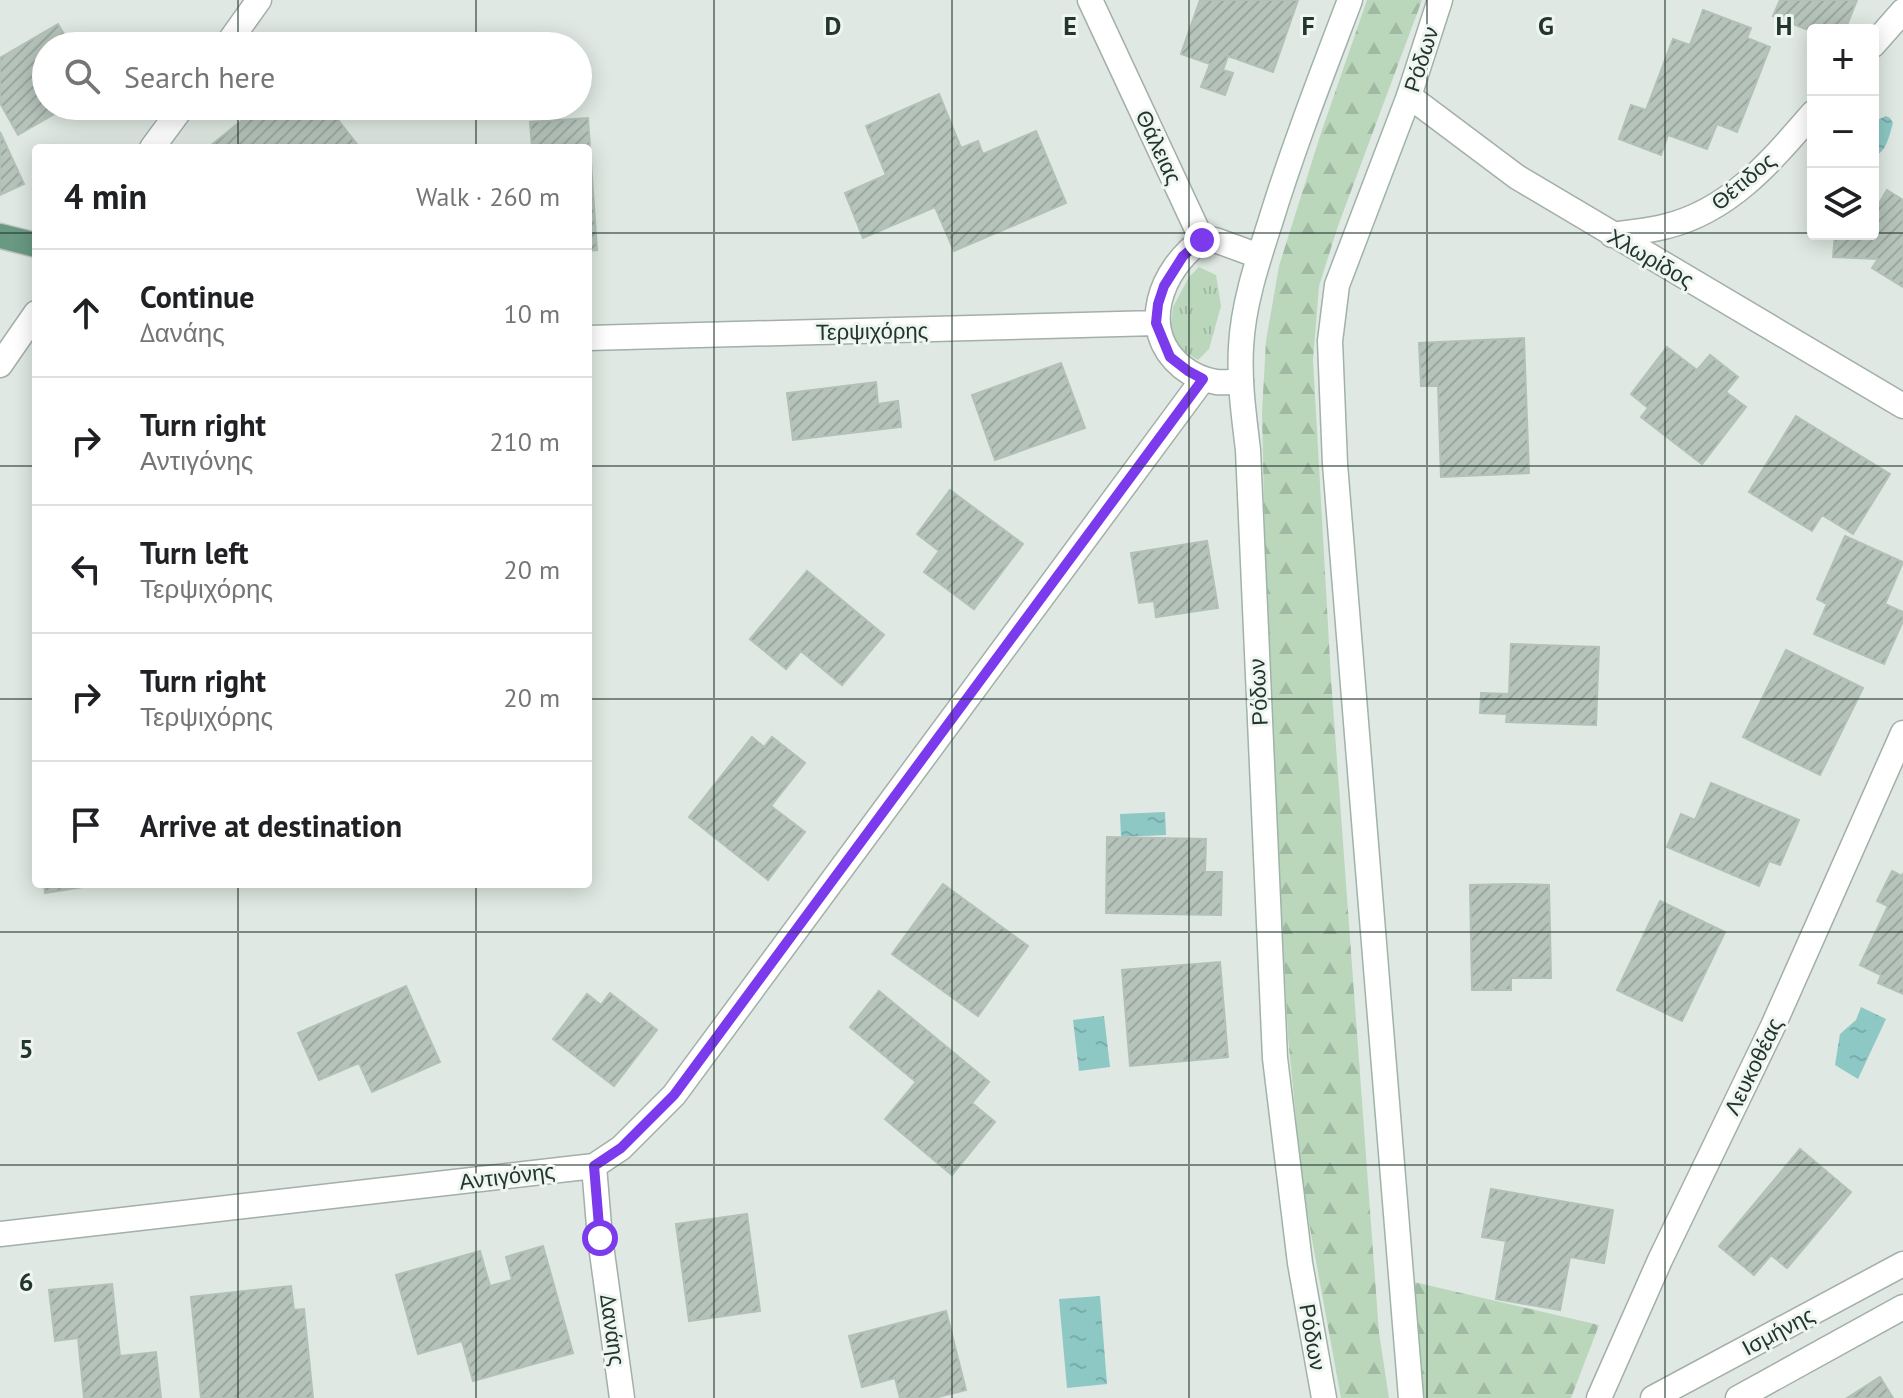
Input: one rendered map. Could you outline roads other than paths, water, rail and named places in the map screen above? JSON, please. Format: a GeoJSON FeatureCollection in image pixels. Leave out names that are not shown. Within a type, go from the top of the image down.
{"type":"FeatureCollection","features":[{"type":"Feature","properties":{"kind":"main road"},"geometry":{"type":"LineString","coordinates":[[0,236],[32,244]]}},
{"type":"Feature","properties":{"kind":"street"},"geometry":{"type":"LineString","coordinates":[[236,32],[259,0]]}},
{"type":"Feature","properties":{"kind":"street","name":"Θάλειας"},"geometry":{"type":"LineString","coordinates":[[1090,0],[1202,240]]}},
{"type":"Feature","properties":{"kind":"street","name":"Ρόδων"},"geometry":{"type":"LineString","coordinates":[[1324,1398],[1300,1263],[1275,1058],[1241,346],[1259,256],[1285,174],[1350,0]]}},
{"type":"Feature","properties":{"kind":"street","name":"Ρόδων"},"geometry":{"type":"LineString","coordinates":[[1411,1398],[1336,480],[1330,341],[1337,285],[1409,96],[1440,0]]}},
{"type":"Feature","properties":{"kind":"street"},"geometry":{"type":"LineString","coordinates":[[1879,38],[1903,11]]}},
{"type":"Feature","properties":{"kind":"street","name":"Χλωρίδος"},"geometry":{"type":"LineString","coordinates":[[1409,96],[1517,177],[1903,406]]}},
{"type":"Feature","properties":{"kind":"street"},"geometry":{"type":"LineString","coordinates":[[155,144],[173,120]]}},
{"type":"Feature","properties":{"kind":"street","name":"Θέτιδος"},"geometry":{"type":"LineString","coordinates":[[1612,235],[1667,227],[1716,206],[1754,178],[1807,120]]}},
{"type":"Feature","properties":{"kind":"street"},"geometry":{"type":"LineString","coordinates":[[1241,381],[1219,383],[1203,379],[1170,357],[1156,323],[1158,304],[1164,286],[1183,256],[1202,240],[1215,240],[1259,256]]}},
{"type":"Feature","properties":{"kind":"street"},"geometry":{"type":"LineString","coordinates":[[0,365],[32,322]]}},
{"type":"Feature","properties":{"kind":"street","name":"Τερψιχόρης"},"geometry":{"type":"LineString","coordinates":[[592,338],[1156,323]]}},
{"type":"Feature","properties":{"kind":"street","name":"Αντιγόνης"},"geometry":{"type":"LineString","coordinates":[[0,1234],[594,1166],[621,1148],[674,1095],[1203,379]]}},
{"type":"Feature","properties":{"kind":"street","name":"Λευκοθέας"},"geometry":{"type":"LineString","coordinates":[[1599,1398],[1660,1260],[1773,1026],[1903,733]]}},
{"type":"Feature","properties":{"kind":"street","name":"Δανάης"},"geometry":{"type":"LineString","coordinates":[[594,1166],[600,1238],[622,1398]]}},
{"type":"Feature","properties":{"kind":"street","name":"Ισμήνης"},"geometry":{"type":"LineString","coordinates":[[1653,1398],[1903,1264]]}},
{"type":"Feature","properties":{"kind":"street","name":"Ισμήνης"},"geometry":{"type":"LineString","coordinates":[[1738,1398],[1903,1307]]}},
{"type":"Feature","properties":{"kind":"water"},"geometry":{"type":"Polygon","coordinates":[[[1886,116],[1893,123],[1889,138],[1879,154],[1879,119],[1886,116]]]}},
{"type":"Feature","properties":{"kind":"water"},"geometry":{"type":"Polygon","coordinates":[[[1165,812],[1166,835],[1121,837],[1120,814],[1165,812]]]}},
{"type":"Feature","properties":{"kind":"water"},"geometry":{"type":"Polygon","coordinates":[[[1861,1007],[1886,1019],[1858,1079],[1835,1065],[1840,1034],[1856,1020],[1861,1007]]]}},
{"type":"Feature","properties":{"kind":"water"},"geometry":{"type":"Polygon","coordinates":[[[1104,1016],[1110,1067],[1079,1071],[1073,1020],[1104,1016]]]}},
{"type":"Feature","properties":{"kind":"water"},"geometry":{"type":"Polygon","coordinates":[[[1100,1296],[1107,1384],[1067,1388],[1059,1299],[1100,1296]]]}}]}
